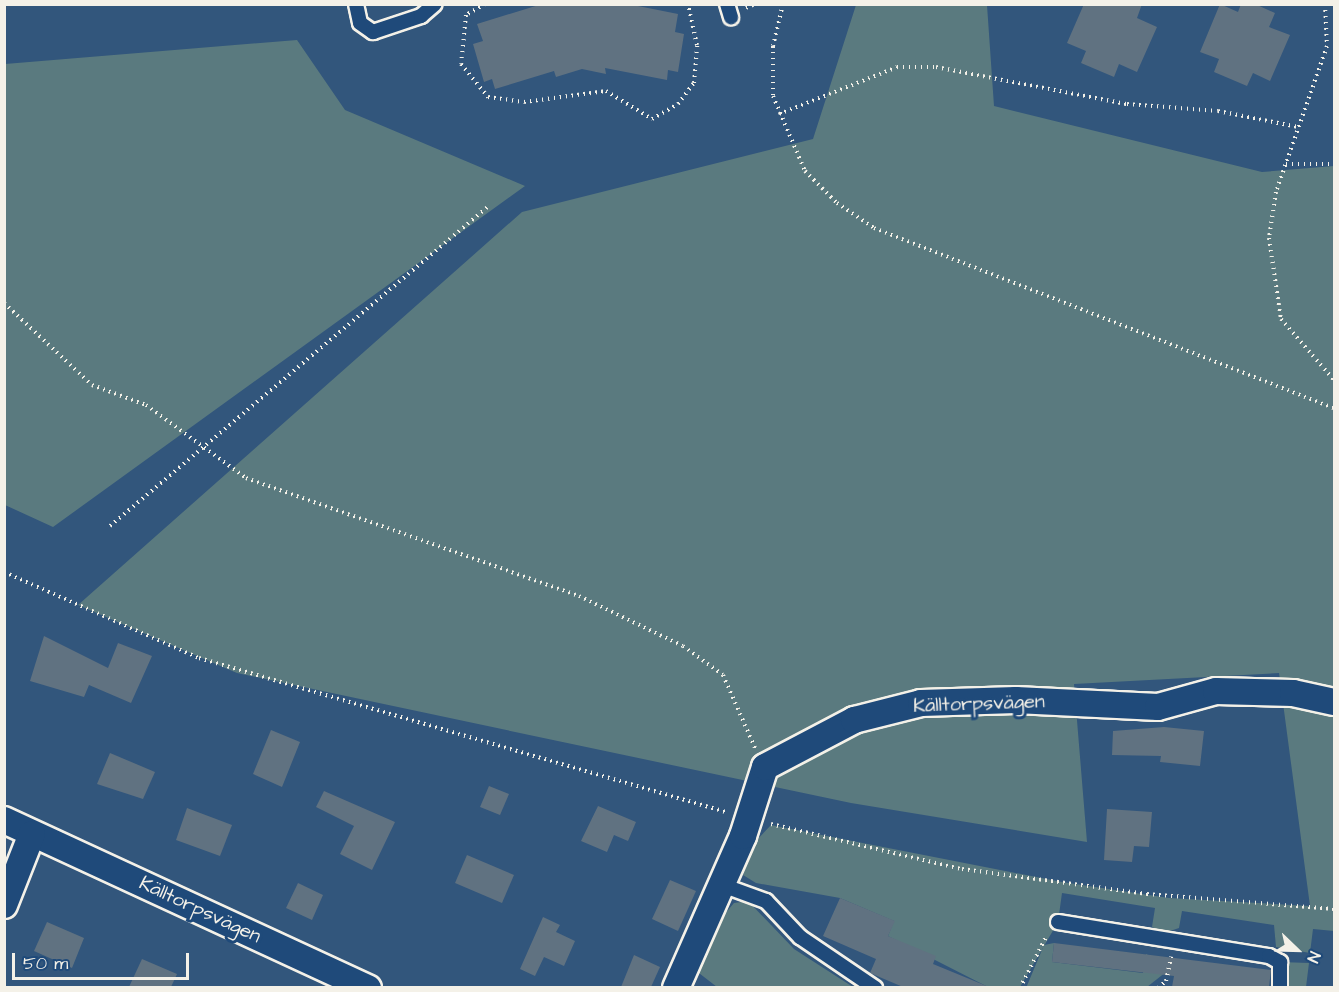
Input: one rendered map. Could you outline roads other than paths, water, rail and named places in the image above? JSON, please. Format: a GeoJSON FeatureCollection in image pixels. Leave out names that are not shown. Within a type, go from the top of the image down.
{"type":"FeatureCollection","features":[{"type":"Feature","properties":{"kind":"street","name":"Källtorpsvägen"},"geometry":{"type":"LineString","coordinates":[[722,885],[749,819],[765,767],[854,720],[921,703],[1016,700],[1158,707],[1216,691],[1293,693],[1335,702]]}},
{"type":"Feature","properties":{"kind":"street","name":"Källtorpsvägen"},"geometry":{"type":"LineString","coordinates":[[4,820],[368,987]]}},
{"type":"Feature","properties":{"kind":"street"},"geometry":{"type":"LineString","coordinates":[[4,905],[32,834]]}},
{"type":"Feature","properties":{"kind":"street"},"geometry":{"type":"LineString","coordinates":[[676,987],[722,885]]}},
{"type":"Feature","properties":{"kind":"lane"},"geometry":{"type":"LineString","coordinates":[[356,4],[360,23],[373,32],[421,16],[435,4]]}},
{"type":"Feature","properties":{"kind":"lane"},"geometry":{"type":"LineString","coordinates":[[722,885],[766,901],[800,937],[875,987]]}},
{"type":"Feature","properties":{"kind":"lane"},"geometry":{"type":"LineString","coordinates":[[1058,922],[1269,956],[1280,962],[1280,987]]}}]}
